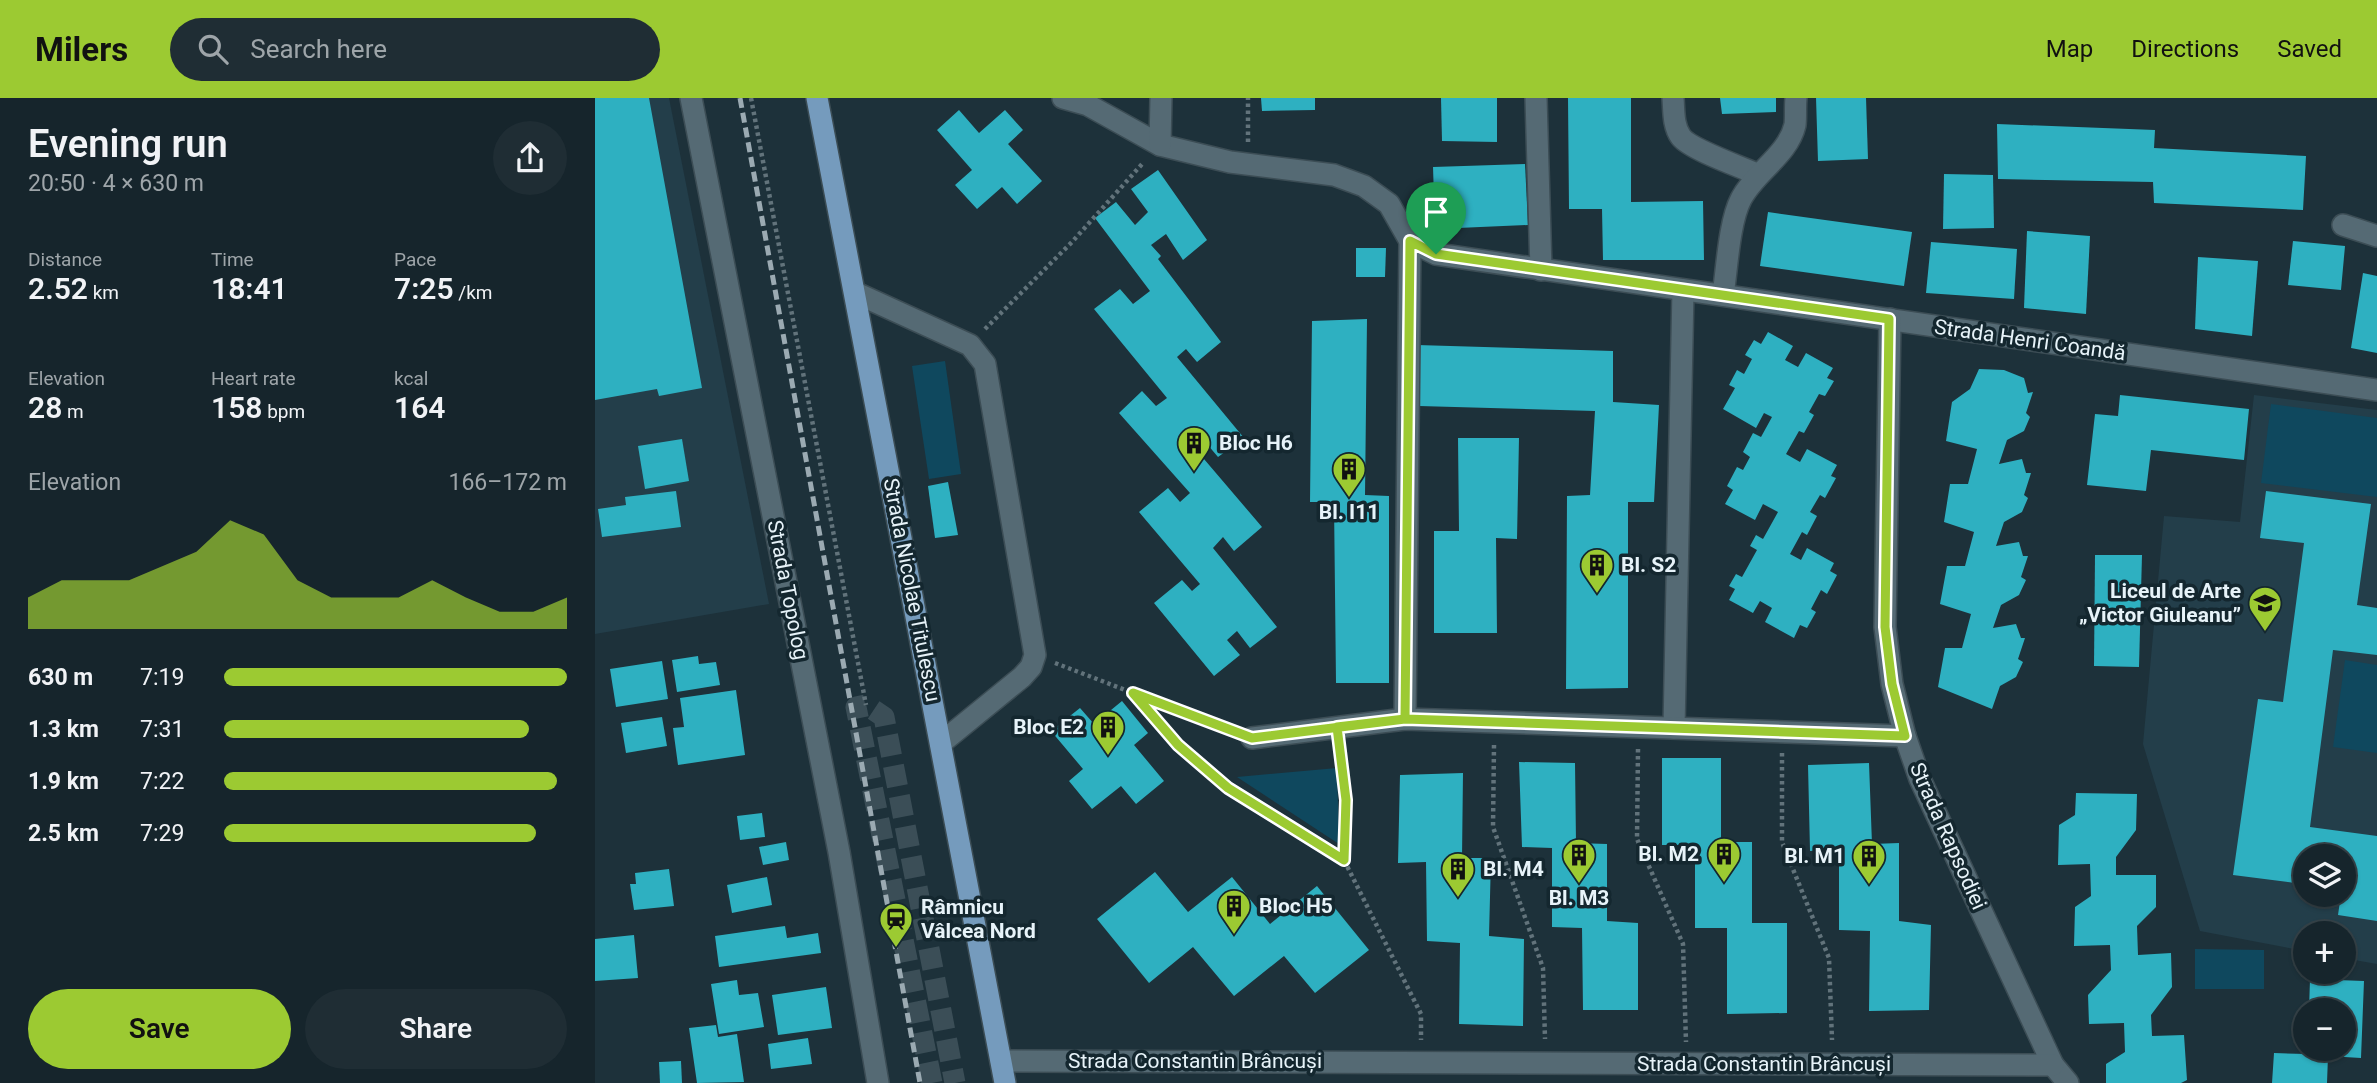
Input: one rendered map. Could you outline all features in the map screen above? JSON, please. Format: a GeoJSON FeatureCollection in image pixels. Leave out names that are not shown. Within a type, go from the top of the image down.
{"type":"FeatureCollection","features":[{"type":"Feature","properties":{"kind":"main road","name":"Strada Nicolae Titulescu"},"geometry":{"type":"LineString","coordinates":[[817,98],[1005,1083]]}},
{"type":"Feature","properties":{"kind":"street","name":"Strada Topolog"},"geometry":{"type":"LineString","coordinates":[[691,98],[839,852],[878,1083]]}},
{"type":"Feature","properties":{"kind":"street"},"geometry":{"type":"LineString","coordinates":[[1063,98],[1087,105],[1160,145],[1248,164],[1333,175],[1364,186],[1389,204],[1410,241],[1405,719]]}},
{"type":"Feature","properties":{"kind":"street"},"geometry":{"type":"LineString","coordinates":[[1160,145],[1161,98]]}},
{"type":"Feature","properties":{"kind":"street"},"geometry":{"type":"LineString","coordinates":[[1536,98],[1541,270]]}},
{"type":"Feature","properties":{"kind":"street"},"geometry":{"type":"LineString","coordinates":[[1674,98],[1675,123],[1681,139],[1757,174]]}},
{"type":"Feature","properties":{"kind":"street"},"geometry":{"type":"LineString","coordinates":[[1723,295],[1732,232],[1740,201],[1757,174],[1782,152],[1794,126],[1796,98]]}},
{"type":"Feature","properties":{"kind":"street"},"geometry":{"type":"LineString","coordinates":[[2343,225],[2377,236]]}},
{"type":"Feature","properties":{"kind":"street","name":"Strada Henri Coandă"},"geometry":{"type":"LineString","coordinates":[[1410,241],[1436,254],[2377,390]]}},
{"type":"Feature","properties":{"kind":"street"},"geometry":{"type":"LineString","coordinates":[[1674,728],[1683,290]]}},
{"type":"Feature","properties":{"kind":"street"},"geometry":{"type":"LineString","coordinates":[[856,293],[969,345],[985,364],[1035,655],[1031,667],[1022,677],[941,743]]}},
{"type":"Feature","properties":{"kind":"street","name":"Strada Rapsodiei"},"geometry":{"type":"LineString","coordinates":[[1889,319],[1885,627],[1892,684],[1905,736],[1920,779],[2053,1065],[2068,1083]]}},
{"type":"Feature","properties":{"kind":"street"},"geometry":{"type":"LineString","coordinates":[[1252,738],[1405,719],[1905,736]]}},
{"type":"Feature","properties":{"kind":"street","name":"Strada Constantin Brâncuși"},"geometry":{"type":"LineString","coordinates":[[1001,1060],[1420,1061],[1474,1073],[1546,1063],[2053,1065]]}},
{"type":"Feature","properties":{"kind":"path"},"geometry":{"type":"LineString","coordinates":[[751,98],[866,705]]}},
{"type":"Feature","properties":{"kind":"path"},"geometry":{"type":"LineString","coordinates":[[1248,98],[1248,164]]}},
{"type":"Feature","properties":{"kind":"path"},"geometry":{"type":"LineString","coordinates":[[969,345],[1072,242],[1160,145]]}},
{"type":"Feature","properties":{"kind":"path"},"geometry":{"type":"LineString","coordinates":[[1035,655],[1252,738]]}},
{"type":"Feature","properties":{"kind":"path"},"geometry":{"type":"LineString","coordinates":[[1133,693],[1178,745],[1228,788],[1344,860]]}},
{"type":"Feature","properties":{"kind":"path"},"geometry":{"type":"LineString","coordinates":[[1495,723],[1493,827],[1543,968],[1546,1063]]}},
{"type":"Feature","properties":{"kind":"path"},"geometry":{"type":"LineString","coordinates":[[1337,727],[1346,800],[1344,860],[1421,1014],[1420,1061]]}},
{"type":"Feature","properties":{"kind":"path"},"geometry":{"type":"LineString","coordinates":[[1639,727],[1637,839],[1683,944],[1686,1063]]}},
{"type":"Feature","properties":{"kind":"path"},"geometry":{"type":"LineString","coordinates":[[1782,732],[1782,842],[1829,958],[1833,1063]]}},
{"type":"Feature","properties":{"kind":"shaded area"},"geometry":{"type":"Polygon","coordinates":[[[595,98],[669,98],[769,604],[595,634],[595,98]]]}},
{"type":"Feature","properties":{"kind":"shaded area"},"geometry":{"type":"Polygon","coordinates":[[[945,361],[961,474],[929,479],[912,366],[945,361]]]}},
{"type":"Feature","properties":{"kind":"shaded area","name":"Liceul de Arte „Victor Giuleanu”"},"geometry":{"type":"Polygon","coordinates":[[[2254,395],[2377,410],[2377,964],[2356,960],[2356,921],[2293,921],[2293,949],[2200,931],[2143,744],[2164,516],[2240,522],[2254,395]]]}},
{"type":"Feature","properties":{"kind":"shaded area"},"geometry":{"type":"Polygon","coordinates":[[[2271,404],[2377,418],[2377,497],[2261,483],[2271,404]]]}},
{"type":"Feature","properties":{"kind":"shaded area"},"geometry":{"type":"Polygon","coordinates":[[[2345,660],[2377,665],[2377,753],[2333,747],[2345,660]]]}},
{"type":"Feature","properties":{"kind":"shaded area"},"geometry":{"type":"Polygon","coordinates":[[[1337,768],[1339,844],[1237,777],[1337,768]]]}},
{"type":"Feature","properties":{"kind":"shaded area"},"geometry":{"type":"Polygon","coordinates":[[[2195,949],[2264,950],[2264,989],[2195,989],[2195,949]]]}},
{"type":"Feature","properties":{"kind":"building"},"geometry":{"type":"Polygon","coordinates":[[[595,98],[649,98],[702,388],[659,396],[657,389],[595,400],[595,98]]]}},
{"type":"Feature","properties":{"kind":"building"},"geometry":{"type":"Polygon","coordinates":[[[1261,98],[1315,98],[1315,110],[1262,111],[1261,98]]]}},
{"type":"Feature","properties":{"kind":"building"},"geometry":{"type":"Polygon","coordinates":[[[1441,98],[1497,98],[1497,142],[1442,141],[1441,98]]]}},
{"type":"Feature","properties":{"kind":"building"},"geometry":{"type":"Polygon","coordinates":[[[1568,98],[1631,98],[1631,202],[1703,201],[1704,260],[1603,260],[1602,209],[1569,209],[1568,98]]]}},
{"type":"Feature","properties":{"kind":"building"},"geometry":{"type":"Polygon","coordinates":[[[1720,98],[1776,98],[1776,112],[1722,114],[1720,98]]]}},
{"type":"Feature","properties":{"kind":"building"},"geometry":{"type":"Polygon","coordinates":[[[1816,98],[1866,98],[1868,159],[1818,161],[1816,98]]]}},
{"type":"Feature","properties":{"kind":"building"},"geometry":{"type":"Polygon","coordinates":[[[959,110],[979,133],[1005,110],[1023,130],[1008,144],[1042,181],[1017,204],[1002,187],[977,209],[955,185],[972,170],[937,130],[959,110]]]}},
{"type":"Feature","properties":{"kind":"building"},"geometry":{"type":"Polygon","coordinates":[[[1997,124],[2155,130],[2154,148],[2306,156],[2303,210],[2154,203],[2153,182],[1998,179],[1997,124]]]}},
{"type":"Feature","properties":{"kind":"building"},"geometry":{"type":"Polygon","coordinates":[[[1525,164],[1528,225],[1435,229],[1433,167],[1525,164]]]}},
{"type":"Feature","properties":{"kind":"building","name":"Bloc H6"},"geometry":{"type":"Polygon","coordinates":[[[1158,170],[1207,240],[1183,260],[1166,234],[1151,245],[1161,256],[1158,259],[1221,342],[1197,362],[1186,349],[1177,357],[1244,438],[1218,457],[1207,444],[1198,452],[1262,527],[1234,551],[1223,537],[1213,548],[1277,627],[1250,648],[1237,631],[1227,640],[1240,655],[1214,676],[1154,603],[1182,580],[1192,591],[1200,584],[1139,512],[1168,488],[1180,502],[1190,493],[1119,413],[1142,391],[1156,406],[1167,398],[1094,309],[1120,289],[1133,304],[1150,291],[1095,218],[1116,202],[1135,225],[1148,212],[1131,189],[1158,170]]]}},
{"type":"Feature","properties":{"kind":"building"},"geometry":{"type":"Polygon","coordinates":[[[1944,174],[1993,175],[1994,228],[1943,229],[1944,174]]]}},
{"type":"Feature","properties":{"kind":"building"},"geometry":{"type":"Polygon","coordinates":[[[1768,212],[1912,232],[1904,286],[1760,266],[1768,212]]]}},
{"type":"Feature","properties":{"kind":"building"},"geometry":{"type":"Polygon","coordinates":[[[2027,231],[2090,236],[2086,314],[2024,308],[2027,231]]]}},
{"type":"Feature","properties":{"kind":"building"},"geometry":{"type":"Polygon","coordinates":[[[2293,241],[2345,246],[2341,290],[2288,285],[2293,241]]]}},
{"type":"Feature","properties":{"kind":"building"},"geometry":{"type":"Polygon","coordinates":[[[1931,242],[2017,249],[2014,299],[1926,293],[1931,242]]]}},
{"type":"Feature","properties":{"kind":"building"},"geometry":{"type":"Polygon","coordinates":[[[1356,248],[1386,248],[1385,277],[1356,277],[1356,248]]]}},
{"type":"Feature","properties":{"kind":"building"},"geometry":{"type":"Polygon","coordinates":[[[2198,257],[2258,261],[2252,336],[2195,329],[2198,257]]]}},
{"type":"Feature","properties":{"kind":"building"},"geometry":{"type":"Polygon","coordinates":[[[2363,273],[2377,276],[2377,353],[2351,348],[2363,273]]]}},
{"type":"Feature","properties":{"kind":"building","name":"Bl. I11"},"geometry":{"type":"Polygon","coordinates":[[[1367,319],[1365,495],[1389,496],[1389,683],[1336,683],[1334,502],[1310,502],[1312,321],[1367,319]]]}},
{"type":"Feature","properties":{"kind":"building"},"geometry":{"type":"Polygon","coordinates":[[[1768,332],[1793,346],[1785,360],[1798,367],[1806,353],[1833,368],[1827,378],[1834,381],[1825,396],[1819,394],[1809,412],[1814,415],[1804,433],[1799,431],[1786,454],[1800,462],[1807,449],[1837,465],[1831,476],[1836,478],[1825,498],[1820,495],[1810,512],[1817,516],[1807,535],[1802,532],[1790,554],[1801,560],[1807,548],[1834,563],[1830,571],[1837,575],[1827,594],[1821,590],[1811,609],[1816,612],[1807,628],[1800,625],[1794,638],[1765,622],[1772,608],[1760,601],[1753,613],[1729,600],[1735,589],[1729,586],[1736,574],[1742,577],[1757,550],[1750,546],[1756,535],[1763,539],[1778,512],[1763,504],[1755,520],[1725,504],[1733,490],[1727,486],[1737,467],[1743,470],[1750,457],[1743,452],[1753,433],[1761,437],[1772,417],[1764,413],[1756,428],[1723,409],[1735,388],[1729,385],[1737,370],[1744,374],[1752,359],[1745,355],[1754,340],[1761,344],[1768,332]]]}},
{"type":"Feature","properties":{"kind":"building","name":"Bl. S2"},"geometry":{"type":"Polygon","coordinates":[[[1417,345],[1613,351],[1613,402],[1659,405],[1654,502],[1628,502],[1628,688],[1566,689],[1567,496],[1590,495],[1595,411],[1419,406],[1417,345]]]}},
{"type":"Feature","properties":{"kind":"building"},"geometry":{"type":"Polygon","coordinates":[[[1979,369],[2004,370],[2024,378],[2028,393],[2033,392],[2026,413],[2030,417],[2024,431],[2007,440],[1999,464],[2022,459],[2026,473],[2031,473],[2024,495],[2028,498],[2022,512],[2004,522],[1996,546],[2019,542],[2023,556],[2028,556],[2021,577],[2026,580],[2019,595],[2001,605],[1993,628],[2016,624],[2021,638],[2025,638],[2018,659],[2023,662],[2016,677],[2000,686],[1992,709],[1938,687],[1945,648],[1962,648],[1971,614],[1940,604],[1947,566],[1965,566],[1974,532],[1944,522],[1950,484],[1968,484],[1977,449],[1946,441],[1952,402],[1970,389],[1979,369]]]}},
{"type":"Feature","properties":{"kind":"building"},"geometry":{"type":"Polygon","coordinates":[[[2120,395],[2249,409],[2244,460],[2151,450],[2146,491],[2087,485],[2095,414],[2118,416],[2120,395]]]}},
{"type":"Feature","properties":{"kind":"building"},"geometry":{"type":"Polygon","coordinates":[[[1458,438],[1519,438],[1517,539],[1496,538],[1497,633],[1434,633],[1434,531],[1459,531],[1458,438]]]}},
{"type":"Feature","properties":{"kind":"building"},"geometry":{"type":"Polygon","coordinates":[[[682,439],[689,481],[645,489],[638,446],[682,439]]]}},
{"type":"Feature","properties":{"kind":"building"},"geometry":{"type":"Polygon","coordinates":[[[948,482],[958,535],[935,538],[928,486],[948,482]]]}},
{"type":"Feature","properties":{"kind":"building"},"geometry":{"type":"Polygon","coordinates":[[[676,491],[681,527],[602,537],[598,509],[626,505],[625,497],[676,491]]]}},
{"type":"Feature","properties":{"kind":"building"},"geometry":{"type":"Polygon","coordinates":[[[2266,491],[2371,504],[2357,605],[2377,608],[2377,655],[2333,650],[2310,827],[2377,836],[2377,921],[2338,915],[2339,907],[2356,907],[2356,844],[2293,844],[2293,883],[2233,875],[2258,699],[2283,702],[2304,543],[2260,538],[2266,491]]]}},
{"type":"Feature","properties":{"kind":"building"},"geometry":{"type":"Polygon","coordinates":[[[2095,555],[2142,555],[2139,667],[2094,666],[2095,555]]]}},
{"type":"Feature","properties":{"kind":"building"},"geometry":{"type":"Polygon","coordinates":[[[698,656],[699,664],[716,662],[720,685],[677,692],[672,660],[698,656]]]}},
{"type":"Feature","properties":{"kind":"building"},"geometry":{"type":"Polygon","coordinates":[[[662,661],[668,699],[616,707],[610,669],[662,661]]]}},
{"type":"Feature","properties":{"kind":"building"},"geometry":{"type":"Polygon","coordinates":[[[736,690],[745,755],[678,765],[673,728],[684,727],[680,698],[736,690]]]}},
{"type":"Feature","properties":{"kind":"building","name":"Bloc E2"},"geometry":{"type":"Polygon","coordinates":[[[1122,701],[1148,733],[1134,745],[1164,781],[1136,804],[1121,786],[1092,809],[1069,781],[1083,769],[1051,731],[1080,708],[1094,724],[1122,701]]]}},
{"type":"Feature","properties":{"kind":"building"},"geometry":{"type":"Polygon","coordinates":[[[662,717],[667,746],[626,753],[621,723],[662,717]]]}},
{"type":"Feature","properties":{"kind":"building","name":"Bl. M2"},"geometry":{"type":"Polygon","coordinates":[[[1662,758],[1721,758],[1721,842],[1752,842],[1752,923],[1787,923],[1787,1013],[1727,1014],[1727,928],[1695,928],[1695,845],[1662,845],[1662,758]]]}},
{"type":"Feature","properties":{"kind":"building","name":"Bl. M3"},"geometry":{"type":"Polygon","coordinates":[[[1519,762],[1575,763],[1576,843],[1607,844],[1607,921],[1638,923],[1638,1010],[1583,1010],[1582,928],[1552,927],[1552,848],[1522,847],[1519,762]]]}},
{"type":"Feature","properties":{"kind":"building","name":"Bl. M1"},"geometry":{"type":"Polygon","coordinates":[[[1869,763],[1872,844],[1899,843],[1899,921],[1931,925],[1929,1010],[1869,1011],[1870,931],[1839,930],[1839,849],[1810,851],[1808,765],[1869,763]]]}},
{"type":"Feature","properties":{"kind":"building","name":"Bl. M4"},"geometry":{"type":"Polygon","coordinates":[[[1463,773],[1462,858],[1491,858],[1489,936],[1524,939],[1523,1026],[1459,1024],[1460,943],[1427,941],[1426,862],[1398,863],[1400,775],[1463,773]]]}},
{"type":"Feature","properties":{"kind":"building"},"geometry":{"type":"Polygon","coordinates":[[[2076,793],[2137,794],[2136,830],[2116,857],[2116,875],[2156,875],[2156,907],[2137,926],[2138,955],[2171,953],[2172,987],[2151,1015],[2152,1036],[2184,1035],[2187,1080],[2181,1083],[2106,1083],[2106,1064],[2125,1052],[2124,1023],[2089,1024],[2088,995],[2111,970],[2110,945],[2074,946],[2075,907],[2091,896],[2090,864],[2058,865],[2059,825],[2075,815],[2076,793]]]}},
{"type":"Feature","properties":{"kind":"building"},"geometry":{"type":"Polygon","coordinates":[[[762,813],[765,837],[740,840],[737,816],[762,813]]]}},
{"type":"Feature","properties":{"kind":"building"},"geometry":{"type":"Polygon","coordinates":[[[786,842],[789,860],[763,865],[759,847],[786,842]]]}},
{"type":"Feature","properties":{"kind":"building"},"geometry":{"type":"Polygon","coordinates":[[[669,869],[674,906],[634,910],[630,884],[636,884],[635,873],[669,869]]]}},
{"type":"Feature","properties":{"kind":"building","name":"Bloc H5"},"geometry":{"type":"Polygon","coordinates":[[[1155,872],[1188,912],[1232,877],[1270,924],[1317,886],[1369,950],[1315,993],[1284,956],[1234,996],[1193,947],[1149,983],[1097,919],[1155,872]]]}},
{"type":"Feature","properties":{"kind":"building"},"geometry":{"type":"Polygon","coordinates":[[[767,877],[772,905],[732,913],[727,885],[767,877]]]}},
{"type":"Feature","properties":{"kind":"building"},"geometry":{"type":"Polygon","coordinates":[[[785,926],[787,938],[818,933],[821,953],[719,967],[715,936],[785,926]]]}},
{"type":"Feature","properties":{"kind":"building"},"geometry":{"type":"Polygon","coordinates":[[[634,935],[638,978],[595,981],[595,939],[634,935]]]}},
{"type":"Feature","properties":{"kind":"building"},"geometry":{"type":"Polygon","coordinates":[[[737,980],[739,995],[758,993],[764,1027],[719,1034],[711,984],[737,980]]]}},
{"type":"Feature","properties":{"kind":"building"},"geometry":{"type":"Polygon","coordinates":[[[2356,981],[2364,981],[2361,1058],[2356,1058],[2356,998],[2309,998],[2310,984],[2356,984],[2356,981]]]}},
{"type":"Feature","properties":{"kind":"building"},"geometry":{"type":"Polygon","coordinates":[[[826,987],[832,1028],[778,1035],[772,995],[826,987]]]}},
{"type":"Feature","properties":{"kind":"building"},"geometry":{"type":"Polygon","coordinates":[[[716,1025],[718,1037],[737,1034],[744,1082],[697,1083],[689,1028],[716,1025]]]}},
{"type":"Feature","properties":{"kind":"building"},"geometry":{"type":"Polygon","coordinates":[[[808,1038],[812,1064],[771,1069],[768,1044],[808,1038]]]}},
{"type":"Feature","properties":{"kind":"building"},"geometry":{"type":"Polygon","coordinates":[[[2274,1053],[2293,1054],[2293,1061],[2328,1061],[2327,1083],[2272,1083],[2274,1053]]]}},
{"type":"Feature","properties":{"kind":"building"},"geometry":{"type":"Polygon","coordinates":[[[681,1061],[682,1083],[660,1083],[659,1062],[681,1061]]]}},
{"type":"Feature","properties":{"kind":"tunnel"},"geometry":{"type":"LineString","coordinates":[[932,1083],[856,707],[866,705],[884,717],[955,1083]]}},
{"type":"Feature","properties":{"kind":"railway"},"geometry":{"type":"LineString","coordinates":[[740,98],[920,1083]]}},
{"type":"Feature","properties":{"kind":"place","name":"Bloc H6"},"geometry":{"type":"Point","coordinates":[1194,473]}},
{"type":"Feature","properties":{"kind":"place","name":"Bl. I11"},"geometry":{"type":"Point","coordinates":[1349,499]}},
{"type":"Feature","properties":{"kind":"place","name":"Bl. S2"},"geometry":{"type":"Point","coordinates":[1597,595]}},
{"type":"Feature","properties":{"kind":"place","name":"Liceul de Arte „Victor Giuleanu”"},"geometry":{"type":"Point","coordinates":[2265,633]}},
{"type":"Feature","properties":{"kind":"place","name":"Bloc E2"},"geometry":{"type":"Point","coordinates":[1108,757]}},
{"type":"Feature","properties":{"kind":"place","name":"Bl. M2"},"geometry":{"type":"Point","coordinates":[1724,884]}},
{"type":"Feature","properties":{"kind":"place","name":"Bl. M3"},"geometry":{"type":"Point","coordinates":[1579,885]}},
{"type":"Feature","properties":{"kind":"place","name":"Bl. M1"},"geometry":{"type":"Point","coordinates":[1869,886]}},
{"type":"Feature","properties":{"kind":"place","name":"Bl. M4"},"geometry":{"type":"Point","coordinates":[1458,899]}},
{"type":"Feature","properties":{"kind":"place","name":"Bloc H5"},"geometry":{"type":"Point","coordinates":[1234,936]}},
{"type":"Feature","properties":{"kind":"place","name":"Râmnicu Vâlcea Nord"},"geometry":{"type":"Point","coordinates":[896,949]}},
{"type":"Feature","properties":{"kind":"route"},"geometry":{"type":"LineString","coordinates":[[1436,254],[1410,241],[1405,719],[1252,738],[1133,693],[1178,745],[1228,788],[1344,860],[1346,800],[1337,727],[1405,719],[1905,736],[1892,684],[1885,627],[1889,319],[1436,254]]}}]}
